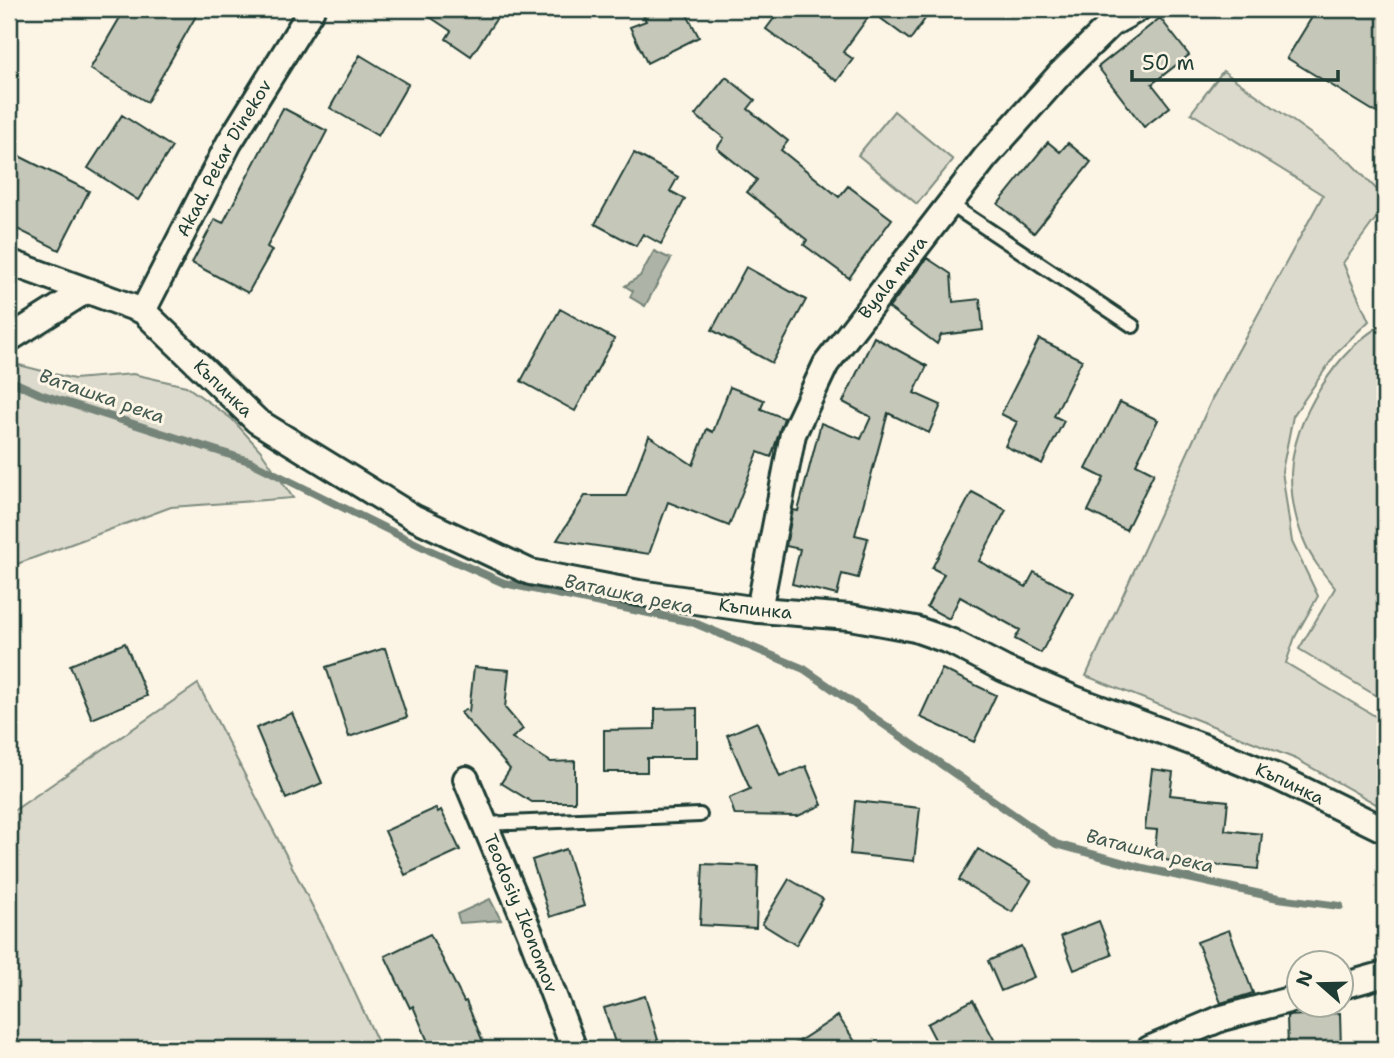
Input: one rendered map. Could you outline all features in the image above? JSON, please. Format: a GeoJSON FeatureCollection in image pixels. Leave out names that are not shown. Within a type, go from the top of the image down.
{"type":"FeatureCollection","features":[{"type":"Feature","properties":{"kind":"street","name":"Akad. Petar Dinekov"},"geometry":{"type":"LineString","coordinates":[[143,311],[229,142],[312,9]]}},
{"type":"Feature","properties":{"kind":"street","name":"Byala mura"},"geometry":{"type":"LineString","coordinates":[[759,610],[793,434],[826,364],[985,158],[1060,74],[1111,24],[1138,9]]}},
{"type":"Feature","properties":{"kind":"street","name":"Къпинка"},"geometry":{"type":"LineString","coordinates":[[9,262],[143,311],[257,421],[413,517],[530,572],[639,593],[759,610],[850,617],[915,629],[952,642],[1004,669],[1085,704],[1199,745],[1277,777],[1385,830]]}},
{"type":"Feature","properties":{"kind":"street"},"geometry":{"type":"LineString","coordinates":[[9,339],[85,291]]}},
{"type":"Feature","properties":{"kind":"street","name":"Teodosiy Ikonomov"},"geometry":{"type":"LineString","coordinates":[[466,779],[530,933],[574,1049]]}},
{"type":"Feature","properties":{"kind":"street"},"geometry":{"type":"LineString","coordinates":[[1356,982],[1385,974]]}},
{"type":"Feature","properties":{"kind":"street"},"geometry":{"type":"LineString","coordinates":[[1149,1049],[1222,1018],[1286,1001]]}},
{"type":"Feature","properties":{"kind":"lane"},"geometry":{"type":"LineString","coordinates":[[950,204],[1133,326]]}},
{"type":"Feature","properties":{"kind":"lane"},"geometry":{"type":"LineString","coordinates":[[485,824],[700,815]]}},
{"type":"Feature","properties":{"kind":"shaded area"},"geometry":{"type":"Polygon","coordinates":[[[1223,71],[1349,161],[1385,198],[1385,206],[1343,263],[1369,321],[1338,351],[1293,416],[1282,471],[1292,542],[1318,596],[1295,637],[1286,663],[1385,722],[1385,809],[1296,759],[1086,676],[1213,397],[1323,195],[1191,113],[1223,71]]]}},
{"type":"Feature","properties":{"kind":"shaded area"},"geometry":{"type":"Polygon","coordinates":[[[894,111],[953,160],[917,204],[858,155],[894,111]]]}},
{"type":"Feature","properties":{"kind":"shaded area"},"geometry":{"type":"Polygon","coordinates":[[[654,251],[671,259],[645,306],[630,297],[633,291],[625,286],[640,276],[654,251]]]}},
{"type":"Feature","properties":{"kind":"shaded area"},"geometry":{"type":"Polygon","coordinates":[[[1385,323],[1385,701],[1299,649],[1335,588],[1315,561],[1302,535],[1295,510],[1291,474],[1300,431],[1321,388],[1350,350],[1385,323]]]}},
{"type":"Feature","properties":{"kind":"shaded area"},"geometry":{"type":"Polygon","coordinates":[[[19,365],[74,379],[133,374],[186,386],[232,419],[261,451],[293,498],[171,507],[9,567],[9,369],[19,365]]]}},
{"type":"Feature","properties":{"kind":"shaded area"},"geometry":{"type":"Polygon","coordinates":[[[198,684],[336,952],[381,1049],[9,1049],[9,814],[198,684]]]}},
{"type":"Feature","properties":{"kind":"shaded area"},"geometry":{"type":"Polygon","coordinates":[[[490,899],[501,920],[460,923],[457,914],[490,899]]]}},
{"type":"Feature","properties":{"kind":"building"},"geometry":{"type":"Polygon","coordinates":[[[125,9],[200,9],[147,102],[90,69],[125,9]]]}},
{"type":"Feature","properties":{"kind":"building"},"geometry":{"type":"Polygon","coordinates":[[[418,9],[503,9],[471,56],[446,39],[451,31],[418,9]]]}},
{"type":"Feature","properties":{"kind":"building"},"geometry":{"type":"Polygon","coordinates":[[[640,9],[684,9],[699,37],[647,63],[630,27],[646,21],[640,9]]]}},
{"type":"Feature","properties":{"kind":"building"},"geometry":{"type":"Polygon","coordinates":[[[781,9],[932,9],[910,40],[872,12],[843,52],[853,59],[837,81],[766,29],[781,9]]]}},
{"type":"Feature","properties":{"kind":"building"},"geometry":{"type":"Polygon","coordinates":[[[1317,9],[1385,9],[1385,118],[1287,58],[1317,9]]]}},
{"type":"Feature","properties":{"kind":"building"},"geometry":{"type":"Polygon","coordinates":[[[1160,18],[1189,55],[1152,84],[1170,107],[1144,127],[1098,67],[1160,18]]]}},
{"type":"Feature","properties":{"kind":"building"},"geometry":{"type":"Polygon","coordinates":[[[360,55],[408,84],[378,136],[330,108],[360,55]]]}},
{"type":"Feature","properties":{"kind":"building"},"geometry":{"type":"Polygon","coordinates":[[[726,77],[755,100],[748,109],[788,141],[781,150],[839,197],[848,186],[892,219],[849,278],[804,245],[807,240],[747,192],[757,180],[717,148],[724,138],[695,115],[726,77]]]}},
{"type":"Feature","properties":{"kind":"building"},"geometry":{"type":"Polygon","coordinates":[[[283,108],[327,131],[267,247],[272,250],[248,293],[192,263],[215,219],[223,223],[283,108]]]}},
{"type":"Feature","properties":{"kind":"building"},"geometry":{"type":"Polygon","coordinates":[[[122,115],[172,147],[138,200],[88,168],[122,115]]]}},
{"type":"Feature","properties":{"kind":"building"},"geometry":{"type":"Polygon","coordinates":[[[1048,142],[1060,152],[1068,143],[1091,162],[1034,233],[998,204],[1048,142]]]}},
{"type":"Feature","properties":{"kind":"building"},"geometry":{"type":"Polygon","coordinates":[[[9,151],[89,191],[59,250],[9,225],[9,151]]]}},
{"type":"Feature","properties":{"kind":"building"},"geometry":{"type":"Polygon","coordinates":[[[634,153],[678,177],[670,191],[685,199],[661,244],[643,234],[636,246],[595,224],[634,153]]]}},
{"type":"Feature","properties":{"kind":"building"},"geometry":{"type":"Polygon","coordinates":[[[927,258],[951,274],[953,302],[980,299],[983,330],[941,335],[937,344],[889,308],[927,258]]]}},
{"type":"Feature","properties":{"kind":"building"},"geometry":{"type":"Polygon","coordinates":[[[746,267],[806,300],[772,363],[712,330],[746,267]]]}},
{"type":"Feature","properties":{"kind":"building"},"geometry":{"type":"Polygon","coordinates":[[[560,309],[614,339],[575,411],[521,381],[560,309]]]}},
{"type":"Feature","properties":{"kind":"building"},"geometry":{"type":"Polygon","coordinates":[[[874,337],[927,366],[914,393],[941,405],[929,433],[888,413],[855,535],[868,538],[858,578],[842,574],[837,595],[792,584],[800,549],[786,546],[793,510],[798,511],[821,423],[861,439],[871,417],[843,402],[874,337]]]}},
{"type":"Feature","properties":{"kind":"building"},"geometry":{"type":"Polygon","coordinates":[[[1039,339],[1082,360],[1054,416],[1064,421],[1042,464],[1005,446],[1017,422],[1001,414],[1039,339]]]}},
{"type":"Feature","properties":{"kind":"building"},"geometry":{"type":"Polygon","coordinates":[[[730,387],[764,400],[761,409],[784,418],[771,457],[758,452],[729,526],[668,502],[649,554],[557,540],[585,496],[626,496],[649,436],[693,465],[707,429],[713,432],[730,387]]]}},
{"type":"Feature","properties":{"kind":"building"},"geometry":{"type":"Polygon","coordinates":[[[1120,402],[1158,420],[1136,464],[1154,473],[1126,530],[1088,511],[1104,478],[1086,469],[1120,402]]]}},
{"type":"Feature","properties":{"kind":"building"},"geometry":{"type":"Polygon","coordinates":[[[972,492],[1006,510],[979,561],[1026,587],[1034,572],[1073,593],[1041,653],[1015,639],[1020,630],[960,597],[949,619],[927,607],[944,574],[932,568],[972,492]]]}},
{"type":"Feature","properties":{"kind":"building"},"geometry":{"type":"Polygon","coordinates":[[[125,643],[147,696],[92,719],[70,665],[125,643]]]}},
{"type":"Feature","properties":{"kind":"building"},"geometry":{"type":"Polygon","coordinates":[[[385,648],[407,717],[349,737],[326,667],[385,648]]]}},
{"type":"Feature","properties":{"kind":"building"},"geometry":{"type":"Polygon","coordinates":[[[474,667],[509,670],[505,708],[523,729],[512,738],[551,762],[575,761],[575,802],[532,802],[501,783],[510,769],[461,713],[465,709],[469,712],[474,667]]]}},
{"type":"Feature","properties":{"kind":"building"},"geometry":{"type":"Polygon","coordinates":[[[942,669],[996,695],[974,742],[920,717],[942,669]]]}},
{"type":"Feature","properties":{"kind":"building"},"geometry":{"type":"Polygon","coordinates":[[[697,708],[697,758],[647,758],[647,772],[604,772],[604,730],[655,729],[655,709],[697,708]]]}},
{"type":"Feature","properties":{"kind":"building"},"geometry":{"type":"Polygon","coordinates":[[[292,713],[322,783],[286,799],[256,728],[292,713]]]}},
{"type":"Feature","properties":{"kind":"building"},"geometry":{"type":"Polygon","coordinates":[[[757,722],[780,777],[806,766],[822,805],[798,816],[735,815],[729,798],[750,789],[727,735],[757,722]]]}},
{"type":"Feature","properties":{"kind":"building"},"geometry":{"type":"Polygon","coordinates":[[[1152,769],[1173,772],[1170,795],[1228,801],[1225,830],[1262,834],[1258,869],[1154,859],[1157,830],[1145,829],[1152,769]]]}},
{"type":"Feature","properties":{"kind":"building"},"geometry":{"type":"Polygon","coordinates":[[[855,801],[920,808],[914,861],[850,854],[855,801]]]}},
{"type":"Feature","properties":{"kind":"building"},"geometry":{"type":"Polygon","coordinates":[[[436,808],[438,812],[441,810],[460,850],[405,875],[385,831],[436,808]]]}},
{"type":"Feature","properties":{"kind":"building"},"geometry":{"type":"Polygon","coordinates":[[[566,849],[584,906],[550,917],[532,860],[566,849]]]}},
{"type":"Feature","properties":{"kind":"building"},"geometry":{"type":"Polygon","coordinates":[[[978,849],[1031,881],[1012,912],[959,880],[978,849]]]}},
{"type":"Feature","properties":{"kind":"building"},"geometry":{"type":"Polygon","coordinates":[[[703,864],[758,866],[756,928],[700,925],[703,864]]]}},
{"type":"Feature","properties":{"kind":"building"},"geometry":{"type":"Polygon","coordinates":[[[789,879],[823,899],[796,945],[762,924],[789,879]]]}},
{"type":"Feature","properties":{"kind":"building"},"geometry":{"type":"Polygon","coordinates":[[[1099,921],[1112,955],[1074,970],[1061,936],[1099,921]]]}},
{"type":"Feature","properties":{"kind":"building"},"geometry":{"type":"Polygon","coordinates":[[[1229,930],[1253,993],[1221,1003],[1197,942],[1229,930]]]}},
{"type":"Feature","properties":{"kind":"building"},"geometry":{"type":"Polygon","coordinates":[[[430,934],[464,1002],[466,1001],[486,1049],[431,1049],[413,1006],[410,1008],[385,956],[430,934]]]}},
{"type":"Feature","properties":{"kind":"building"},"geometry":{"type":"Polygon","coordinates":[[[1021,946],[1034,977],[1001,991],[988,961],[1021,946]]]}},
{"type":"Feature","properties":{"kind":"building"},"geometry":{"type":"Polygon","coordinates":[[[645,996],[658,1040],[630,1049],[617,1049],[604,1008],[645,996]]]}},
{"type":"Feature","properties":{"kind":"building"},"geometry":{"type":"Polygon","coordinates":[[[973,1000],[999,1049],[940,1049],[927,1024],[973,1000]]]}},
{"type":"Feature","properties":{"kind":"building"},"geometry":{"type":"Polygon","coordinates":[[[838,1016],[860,1049],[787,1049],[838,1016]]]}},
{"type":"Feature","properties":{"kind":"building"},"geometry":{"type":"Polygon","coordinates":[[[1287,1020],[1340,1020],[1341,1049],[1288,1049],[1287,1020]]]}},
{"type":"Feature","properties":{"kind":"waterway","name":"Ваташка река"},"geometry":{"type":"LineString","coordinates":[[9,380],[40,394],[249,461],[429,550],[504,583],[692,622],[804,669],[1056,844],[1143,868],[1278,898],[1340,906]]}}]}
